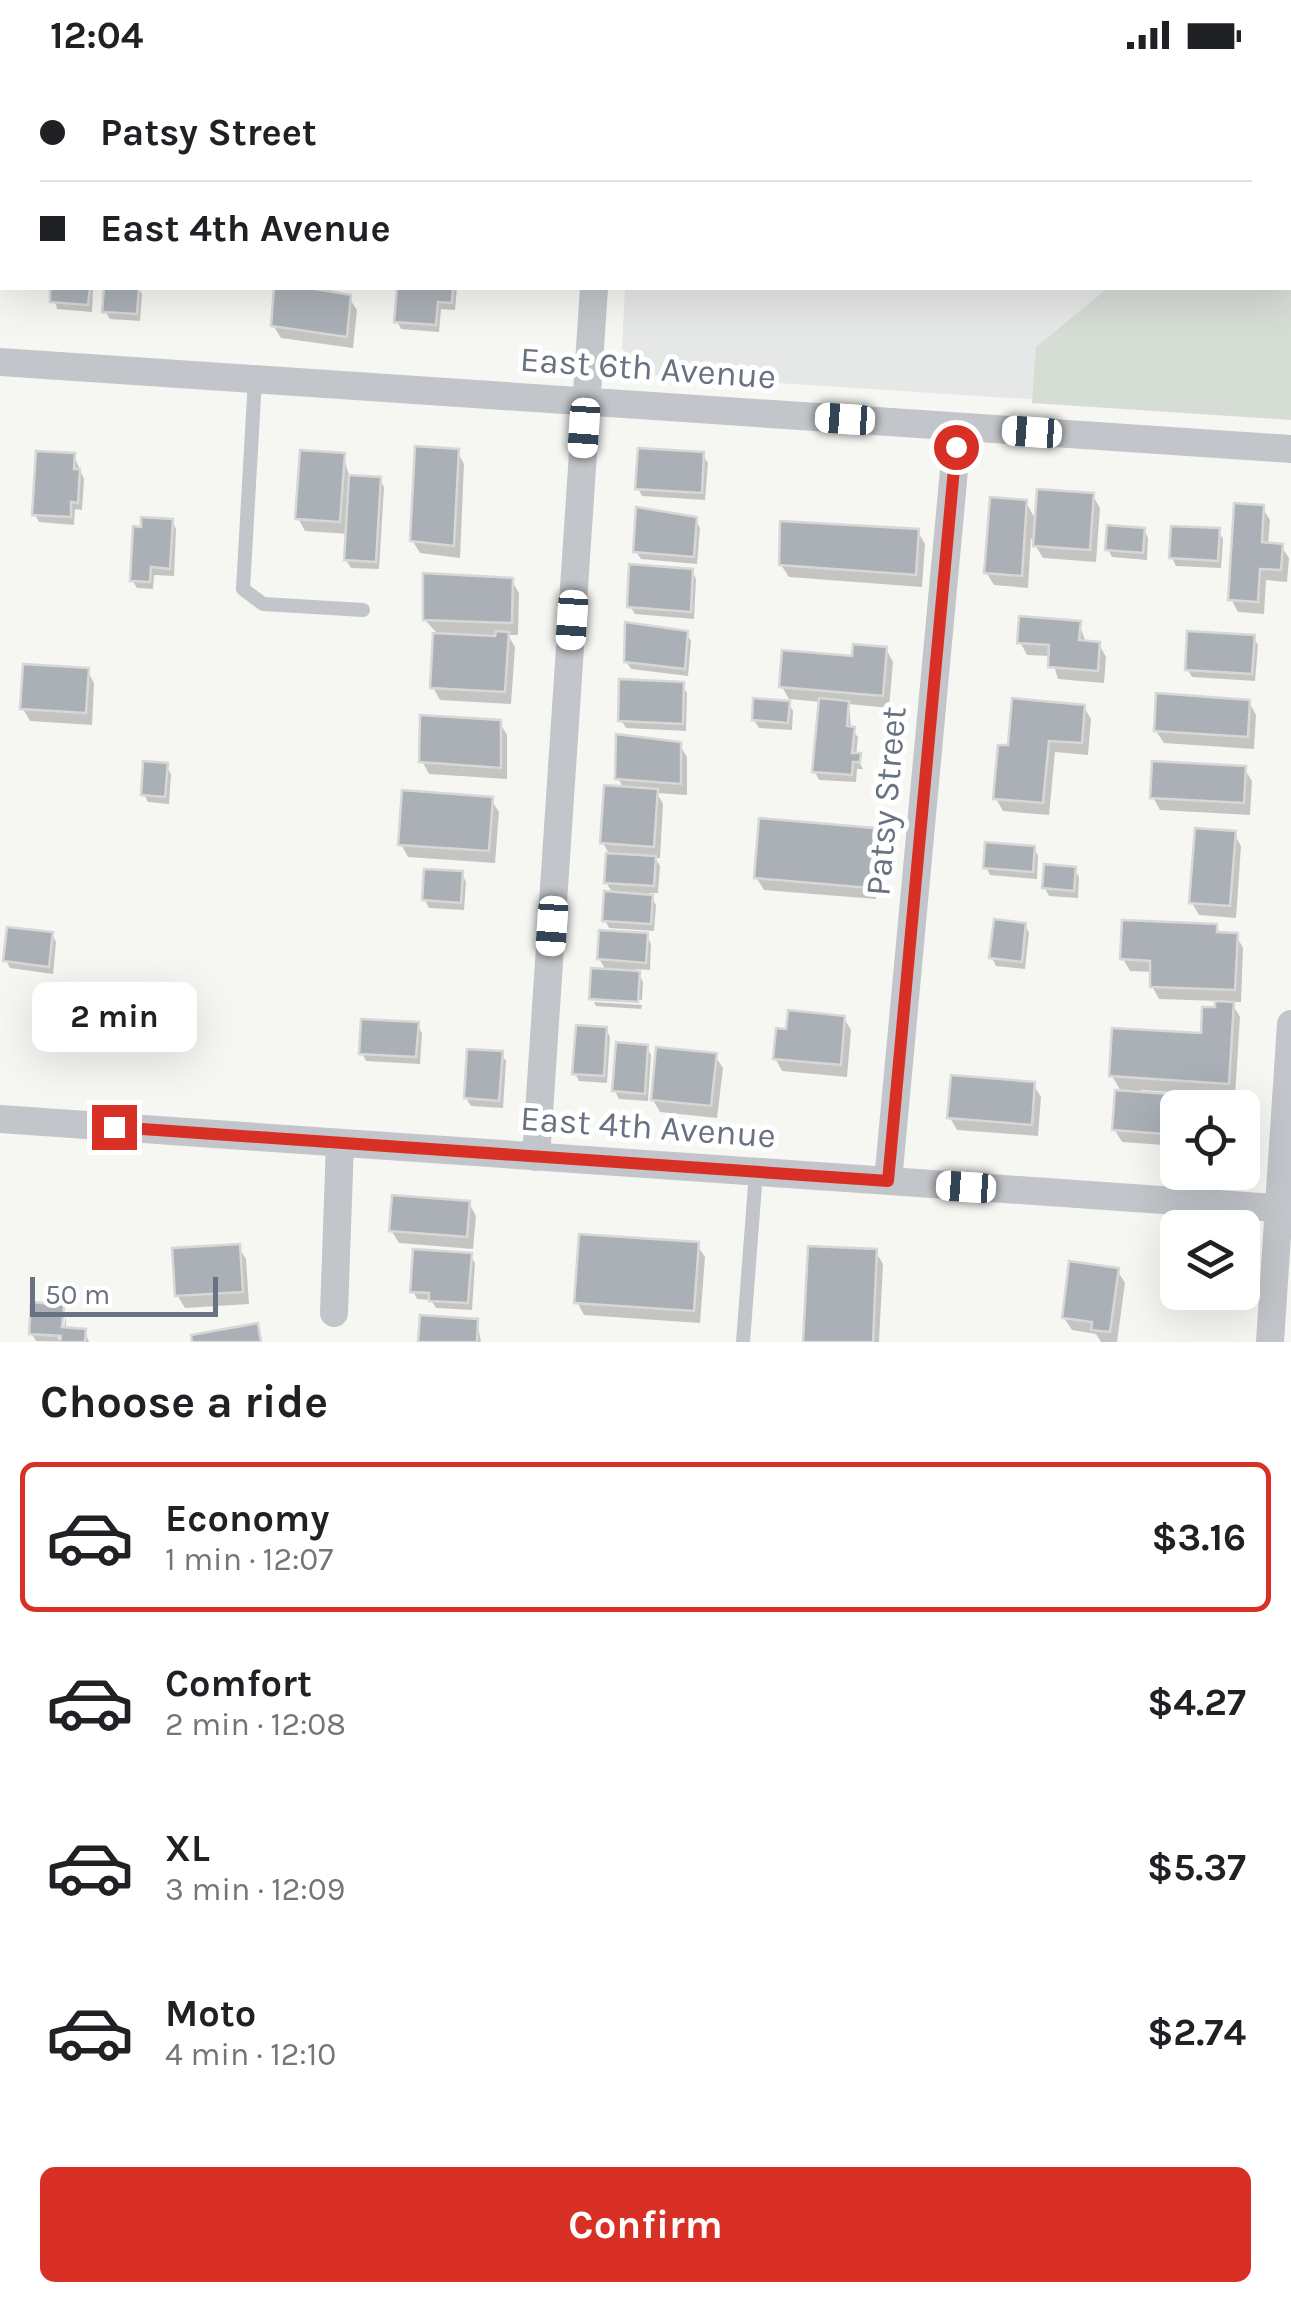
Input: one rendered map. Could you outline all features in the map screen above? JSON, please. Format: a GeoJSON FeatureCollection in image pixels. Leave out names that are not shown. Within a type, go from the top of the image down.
{"type":"FeatureCollection","features":[{"type":"Feature","properties":{"kind":"street"},"geometry":{"type":"LineString","coordinates":[[536,1156],[594,290]]}},
{"type":"Feature","properties":{"kind":"street","name":"East 6th Avenue"},"geometry":{"type":"LineString","coordinates":[[0,362],[1291,449]]}},
{"type":"Feature","properties":{"kind":"street","name":"Patsy Street"},"geometry":{"type":"LineString","coordinates":[[888,1181],[958,427]]}},
{"type":"Feature","properties":{"kind":"street"},"geometry":{"type":"LineString","coordinates":[[1270,1342],[1285,1209],[1291,1024]]}},
{"type":"Feature","properties":{"kind":"street","name":"East 4th Avenue"},"geometry":{"type":"LineString","coordinates":[[0,1119],[1285,1209]]}},
{"type":"Feature","properties":{"kind":"street"},"geometry":{"type":"LineString","coordinates":[[334,1314],[340,1143]]}},
{"type":"Feature","properties":{"kind":"lane"},"geometry":{"type":"LineString","coordinates":[[254,379],[243,590],[263,604],[363,610]]}},
{"type":"Feature","properties":{"kind":"lane"},"geometry":{"type":"LineString","coordinates":[[743,1342],[756,1172]]}},
{"type":"Feature","properties":{"kind":"shaded area"},"geometry":{"type":"Polygon","coordinates":[[[625,290],[1291,290],[1291,416],[639,374],[622,348],[625,290]]]}},
{"type":"Feature","properties":{"kind":"shaded area"},"geometry":{"type":"Polygon","coordinates":[[[1106,290],[1291,290],[1291,420],[1032,403],[1036,347],[1106,290]]]}},
{"type":"Feature","properties":{"kind":"building"},"geometry":{"type":"Polygon","coordinates":[[[50,290],[90,290],[88,305],[50,302],[50,290]]]}},
{"type":"Feature","properties":{"kind":"building"},"geometry":{"type":"Polygon","coordinates":[[[104,290],[139,290],[137,314],[102,312],[104,290]]]}},
{"type":"Feature","properties":{"kind":"building"},"geometry":{"type":"Polygon","coordinates":[[[274,290],[322,290],[351,295],[347,337],[271,326],[274,290]]]}},
{"type":"Feature","properties":{"kind":"building"},"geometry":{"type":"Polygon","coordinates":[[[397,290],[453,290],[452,303],[438,302],[436,325],[394,322],[397,290]]]}},
{"type":"Feature","properties":{"kind":"building"},"geometry":{"type":"Polygon","coordinates":[[[415,446],[459,449],[454,546],[410,541],[415,446]]]}},
{"type":"Feature","properties":{"kind":"building"},"geometry":{"type":"Polygon","coordinates":[[[638,448],[704,452],[702,493],[635,489],[638,448]]]}},
{"type":"Feature","properties":{"kind":"building"},"geometry":{"type":"Polygon","coordinates":[[[300,450],[345,453],[340,522],[295,519],[300,450]]]}},
{"type":"Feature","properties":{"kind":"building"},"geometry":{"type":"Polygon","coordinates":[[[36,451],[75,453],[74,469],[80,469],[78,503],[71,502],[71,517],[32,515],[36,451]]]}},
{"type":"Feature","properties":{"kind":"building"},"geometry":{"type":"Polygon","coordinates":[[[349,475],[381,477],[376,562],[344,560],[349,475]]]}},
{"type":"Feature","properties":{"kind":"building"},"geometry":{"type":"Polygon","coordinates":[[[1037,489],[1094,493],[1090,550],[1033,546],[1037,489]]]}},
{"type":"Feature","properties":{"kind":"building"},"geometry":{"type":"Polygon","coordinates":[[[990,497],[1027,500],[1022,576],[984,573],[990,497]]]}},
{"type":"Feature","properties":{"kind":"building"},"geometry":{"type":"Polygon","coordinates":[[[1234,503],[1264,505],[1262,542],[1283,544],[1281,570],[1260,569],[1258,602],[1228,600],[1234,503]]]}},
{"type":"Feature","properties":{"kind":"building"},"geometry":{"type":"Polygon","coordinates":[[[636,507],[697,517],[694,557],[633,552],[636,507]]]}},
{"type":"Feature","properties":{"kind":"building"},"geometry":{"type":"Polygon","coordinates":[[[141,517],[173,519],[170,569],[151,567],[150,582],[130,581],[133,526],[141,527],[141,517]]]}},
{"type":"Feature","properties":{"kind":"building"},"geometry":{"type":"Polygon","coordinates":[[[780,521],[919,529],[916,575],[779,565],[780,521]]]}},
{"type":"Feature","properties":{"kind":"building"},"geometry":{"type":"Polygon","coordinates":[[[1107,525],[1145,528],[1143,553],[1105,550],[1107,525]]]}},
{"type":"Feature","properties":{"kind":"building"},"geometry":{"type":"Polygon","coordinates":[[[1171,526],[1220,528],[1218,561],[1169,558],[1171,526]]]}},
{"type":"Feature","properties":{"kind":"building"},"geometry":{"type":"Polygon","coordinates":[[[629,564],[693,569],[691,612],[627,607],[629,564]]]}},
{"type":"Feature","properties":{"kind":"building"},"geometry":{"type":"Polygon","coordinates":[[[423,573],[513,578],[512,623],[423,620],[423,573]]]}},
{"type":"Feature","properties":{"kind":"building"},"geometry":{"type":"Polygon","coordinates":[[[1019,616],[1081,621],[1079,640],[1100,642],[1098,671],[1048,667],[1049,645],[1017,643],[1019,616]]]}},
{"type":"Feature","properties":{"kind":"building"},"geometry":{"type":"Polygon","coordinates":[[[625,622],[688,631],[685,669],[624,662],[625,622]]]}},
{"type":"Feature","properties":{"kind":"building"},"geometry":{"type":"Polygon","coordinates":[[[496,631],[509,632],[505,692],[430,688],[433,633],[495,636],[496,631]]]}},
{"type":"Feature","properties":{"kind":"building"},"geometry":{"type":"Polygon","coordinates":[[[1187,631],[1255,635],[1252,674],[1185,670],[1187,631]]]}},
{"type":"Feature","properties":{"kind":"building"},"geometry":{"type":"Polygon","coordinates":[[[853,644],[887,647],[883,696],[779,687],[782,650],[852,656],[853,644]]]}},
{"type":"Feature","properties":{"kind":"building"},"geometry":{"type":"Polygon","coordinates":[[[23,664],[89,668],[86,713],[20,709],[23,664]]]}},
{"type":"Feature","properties":{"kind":"building"},"geometry":{"type":"Polygon","coordinates":[[[619,679],[684,682],[683,724],[618,721],[619,679]]]}},
{"type":"Feature","properties":{"kind":"building"},"geometry":{"type":"Polygon","coordinates":[[[1156,693],[1250,700],[1248,737],[1154,731],[1156,693]]]}},
{"type":"Feature","properties":{"kind":"building"},"geometry":{"type":"Polygon","coordinates":[[[753,698],[790,701],[788,723],[752,720],[753,698]]]}},
{"type":"Feature","properties":{"kind":"building"},"geometry":{"type":"Polygon","coordinates":[[[819,698],[849,701],[847,726],[855,727],[852,753],[861,753],[860,762],[853,762],[852,775],[812,772],[819,698]]]}},
{"type":"Feature","properties":{"kind":"building"},"geometry":{"type":"Polygon","coordinates":[[[1012,698],[1085,705],[1082,743],[1049,741],[1043,803],[993,799],[998,745],[1008,745],[1012,698]]]}},
{"type":"Feature","properties":{"kind":"building"},"geometry":{"type":"Polygon","coordinates":[[[420,715],[501,720],[501,768],[419,762],[420,715]]]}},
{"type":"Feature","properties":{"kind":"building"},"geometry":{"type":"Polygon","coordinates":[[[616,734],[681,742],[681,784],[615,779],[616,734]]]}},
{"type":"Feature","properties":{"kind":"building"},"geometry":{"type":"Polygon","coordinates":[[[143,761],[168,763],[165,797],[141,795],[143,761]]]}},
{"type":"Feature","properties":{"kind":"building"},"geometry":{"type":"Polygon","coordinates":[[[1152,761],[1246,766],[1244,803],[1150,798],[1152,761]]]}},
{"type":"Feature","properties":{"kind":"building"},"geometry":{"type":"Polygon","coordinates":[[[604,785],[658,789],[654,847],[600,843],[604,785]]]}},
{"type":"Feature","properties":{"kind":"building"},"geometry":{"type":"Polygon","coordinates":[[[402,790],[493,797],[489,851],[398,845],[402,790]]]}},
{"type":"Feature","properties":{"kind":"building"},"geometry":{"type":"Polygon","coordinates":[[[759,818],[874,828],[870,888],[754,878],[759,818]]]}},
{"type":"Feature","properties":{"kind":"building"},"geometry":{"type":"Polygon","coordinates":[[[1195,828],[1236,831],[1230,906],[1189,903],[1195,828]]]}},
{"type":"Feature","properties":{"kind":"building"},"geometry":{"type":"Polygon","coordinates":[[[985,842],[1035,846],[1033,872],[983,868],[985,842]]]}},
{"type":"Feature","properties":{"kind":"building"},"geometry":{"type":"Polygon","coordinates":[[[606,853],[656,856],[654,886],[604,883],[606,853]]]}},
{"type":"Feature","properties":{"kind":"building"},"geometry":{"type":"Polygon","coordinates":[[[1044,864],[1076,867],[1074,891],[1042,888],[1044,864]]]}},
{"type":"Feature","properties":{"kind":"building"},"geometry":{"type":"Polygon","coordinates":[[[424,869],[463,871],[461,903],[422,900],[424,869]]]}},
{"type":"Feature","properties":{"kind":"building"},"geometry":{"type":"Polygon","coordinates":[[[604,891],[653,895],[651,924],[602,921],[604,891]]]}},
{"type":"Feature","properties":{"kind":"building"},"geometry":{"type":"Polygon","coordinates":[[[994,919],[1026,923],[1022,962],[989,958],[994,919]]]}},
{"type":"Feature","properties":{"kind":"building"},"geometry":{"type":"Polygon","coordinates":[[[1122,920],[1217,924],[1217,932],[1238,933],[1235,990],[1150,987],[1150,961],[1120,959],[1122,920]]]}},
{"type":"Feature","properties":{"kind":"building"},"geometry":{"type":"Polygon","coordinates":[[[7,927],[53,932],[49,967],[3,961],[7,927]]]}},
{"type":"Feature","properties":{"kind":"building"},"geometry":{"type":"Polygon","coordinates":[[[599,930],[648,933],[646,963],[597,959],[599,930]]]}},
{"type":"Feature","properties":{"kind":"building"},"geometry":{"type":"Polygon","coordinates":[[[591,968],[640,971],[638,1002],[589,999],[591,968]]]}},
{"type":"Feature","properties":{"kind":"building"},"geometry":{"type":"Polygon","coordinates":[[[119,997],[146,1016],[130,1038],[103,1019],[119,997]]]}},
{"type":"Feature","properties":{"kind":"building"},"geometry":{"type":"Polygon","coordinates":[[[1215,1001],[1234,1002],[1229,1084],[1109,1076],[1112,1028],[1201,1033],[1202,1007],[1215,1007],[1215,1001]]]}},
{"type":"Feature","properties":{"kind":"building"},"geometry":{"type":"Polygon","coordinates":[[[788,1010],[845,1016],[841,1065],[773,1059],[776,1028],[786,1029],[788,1010]]]}},
{"type":"Feature","properties":{"kind":"building"},"geometry":{"type":"Polygon","coordinates":[[[361,1019],[419,1022],[416,1057],[359,1054],[361,1019]]]}},
{"type":"Feature","properties":{"kind":"building"},"geometry":{"type":"Polygon","coordinates":[[[576,1025],[607,1027],[604,1076],[572,1074],[576,1025]]]}},
{"type":"Feature","properties":{"kind":"building"},"geometry":{"type":"Polygon","coordinates":[[[616,1042],[648,1045],[645,1094],[612,1091],[616,1042]]]}},
{"type":"Feature","properties":{"kind":"building"},"geometry":{"type":"Polygon","coordinates":[[[656,1047],[717,1053],[711,1106],[651,1100],[656,1047]]]}},
{"type":"Feature","properties":{"kind":"building"},"geometry":{"type":"Polygon","coordinates":[[[467,1049],[503,1051],[499,1101],[464,1098],[467,1049]]]}},
{"type":"Feature","properties":{"kind":"building"},"geometry":{"type":"Polygon","coordinates":[[[951,1075],[1035,1082],[1032,1125],[947,1118],[951,1075]]]}},
{"type":"Feature","properties":{"kind":"building"},"geometry":{"type":"Polygon","coordinates":[[[1115,1090],[1160,1093],[1160,1134],[1112,1130],[1115,1090]]]}},
{"type":"Feature","properties":{"kind":"building"},"geometry":{"type":"Polygon","coordinates":[[[392,1195],[470,1201],[467,1237],[389,1231],[392,1195]]]}},
{"type":"Feature","properties":{"kind":"building"},"geometry":{"type":"Polygon","coordinates":[[[579,1234],[699,1242],[694,1311],[574,1303],[579,1234]]]}},
{"type":"Feature","properties":{"kind":"building"},"geometry":{"type":"Polygon","coordinates":[[[240,1244],[243,1292],[175,1296],[172,1248],[240,1244]]]}},
{"type":"Feature","properties":{"kind":"building"},"geometry":{"type":"Polygon","coordinates":[[[808,1246],[877,1249],[873,1342],[803,1342],[808,1246]]]}},
{"type":"Feature","properties":{"kind":"building"},"geometry":{"type":"Polygon","coordinates":[[[413,1249],[472,1253],[468,1303],[429,1301],[429,1293],[410,1292],[413,1249]]]}},
{"type":"Feature","properties":{"kind":"building"},"geometry":{"type":"Polygon","coordinates":[[[1069,1261],[1119,1268],[1110,1332],[1091,1330],[1092,1322],[1062,1318],[1069,1261]]]}},
{"type":"Feature","properties":{"kind":"building"},"geometry":{"type":"Polygon","coordinates":[[[31,1302],[64,1305],[62,1327],[86,1329],[85,1342],[60,1342],[61,1336],[29,1334],[31,1302]]]}},
{"type":"Feature","properties":{"kind":"building"},"geometry":{"type":"Polygon","coordinates":[[[420,1315],[478,1319],[477,1342],[418,1342],[420,1315]]]}},
{"type":"Feature","properties":{"kind":"building"},"geometry":{"type":"Polygon","coordinates":[[[258,1323],[261,1342],[192,1342],[191,1335],[258,1323]]]}},
{"type":"Feature","properties":{"kind":"route"},"geometry":{"type":"LineString","coordinates":[[114,1127],[888,1181],[956,447]]}}]}
